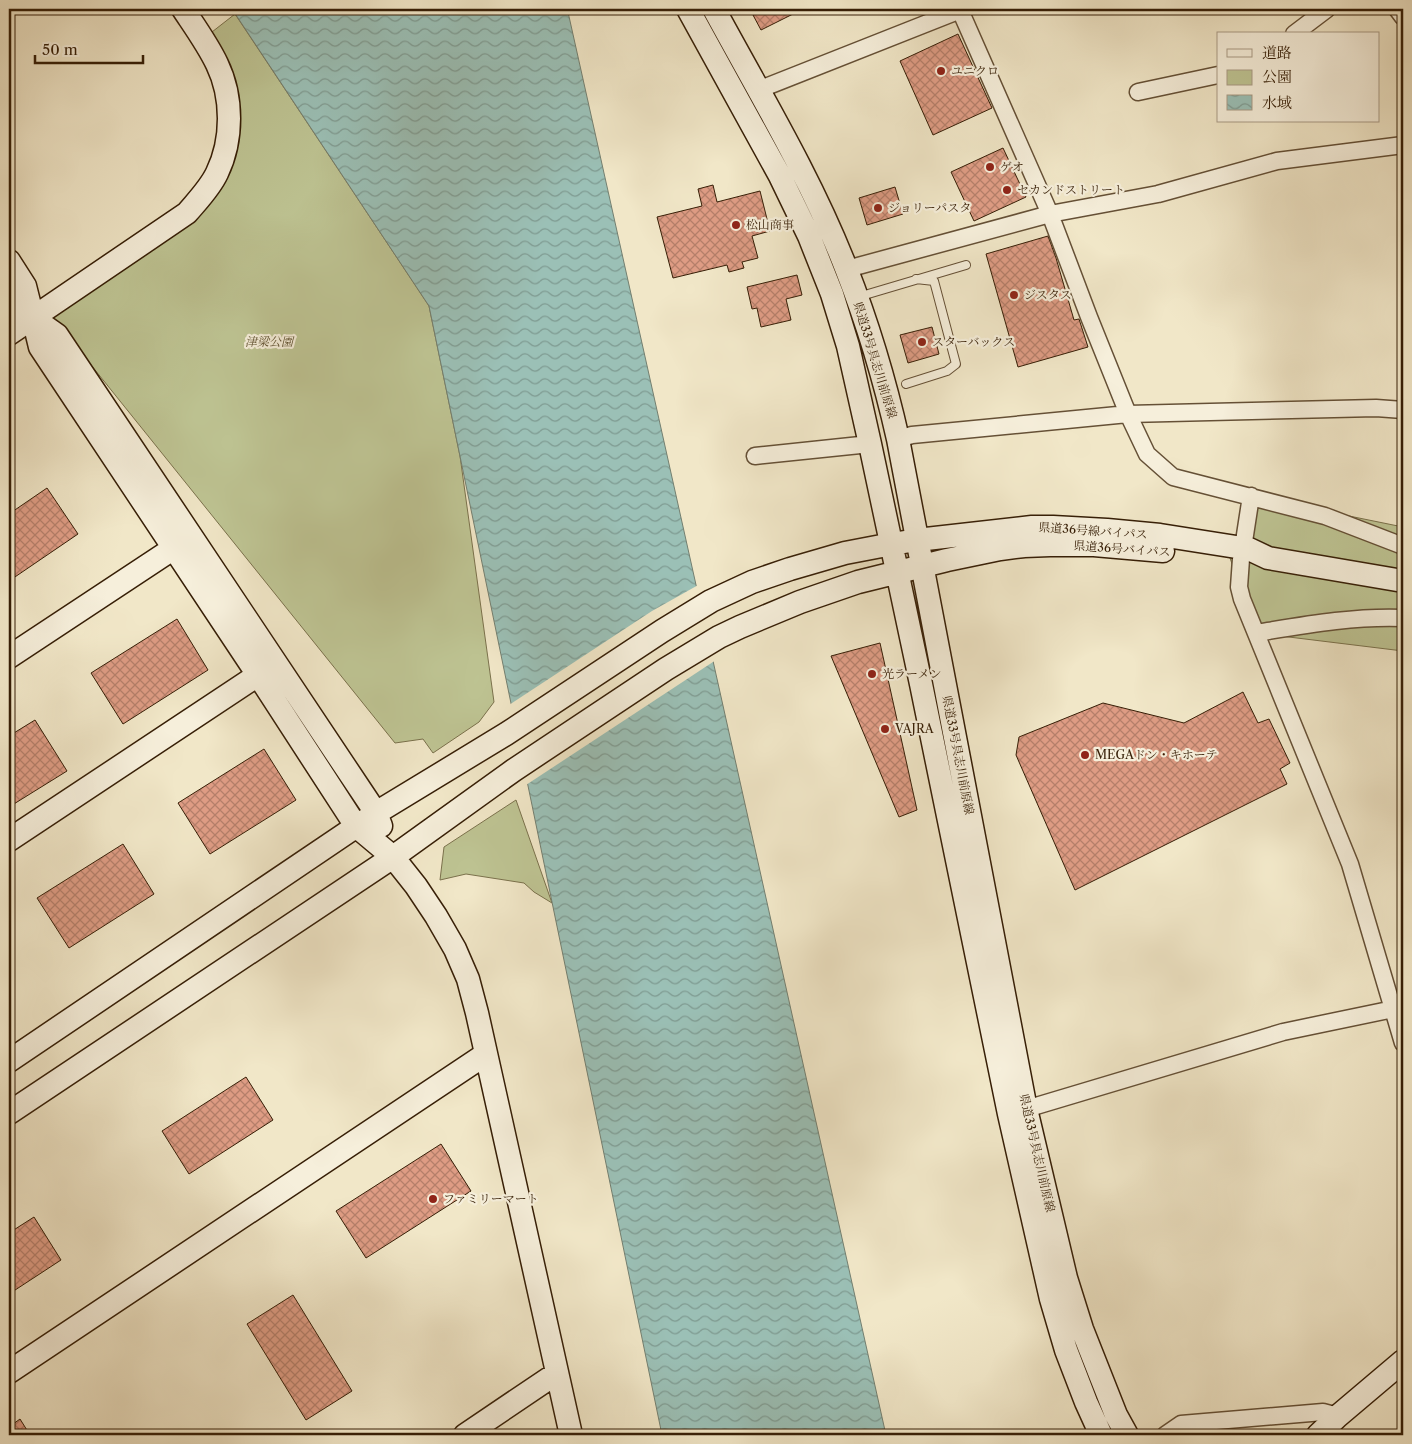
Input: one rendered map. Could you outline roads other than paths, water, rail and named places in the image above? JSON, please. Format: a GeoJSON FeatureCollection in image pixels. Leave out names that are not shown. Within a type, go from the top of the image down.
{"type":"FeatureCollection","features":[{"type":"Feature","properties":{"kind":"street"},"geometry":{"type":"LineString","coordinates":[[9,334],[187,213],[204,194],[217,172],[227,143],[229,115],[226,88],[218,66],[183,9]]}},
{"type":"Feature","properties":{"kind":"street","name":"県道33号具志川前原線"},"geometry":{"type":"LineString","coordinates":[[688,9],[780,176],[809,236],[832,294],[845,338],[892,544],[1009,1114],[1051,1299],[1066,1350],[1101,1435]]}},
{"type":"Feature","properties":{"kind":"street","name":"県道33号具志川前原線"},"geometry":{"type":"LineString","coordinates":[[714,9],[811,189],[847,269],[884,380],[898,439],[1026,1109],[1066,1278],[1116,1415],[1127,1435]]}},
{"type":"Feature","properties":{"kind":"street"},"geometry":{"type":"LineString","coordinates":[[758,90],[962,9],[1050,214],[1128,414],[1147,454],[1173,477],[1202,486],[1251,496],[1325,516],[1403,546]]}},
{"type":"Feature","properties":{"kind":"street"},"geometry":{"type":"LineString","coordinates":[[1297,32],[1327,9]]}},
{"type":"Feature","properties":{"kind":"street"},"geometry":{"type":"LineString","coordinates":[[1397,9],[1403,17]]}},
{"type":"Feature","properties":{"kind":"street"},"geometry":{"type":"LineString","coordinates":[[1138,92],[1217,75]]}},
{"type":"Feature","properties":{"kind":"street"},"geometry":{"type":"LineString","coordinates":[[847,269],[1050,214],[1158,194],[1277,162],[1403,145]]}},
{"type":"Feature","properties":{"kind":"street"},"geometry":{"type":"LineString","coordinates":[[9,261],[25,286],[40,347],[356,826],[393,858],[416,886],[455,949],[468,979],[486,1054],[570,1435]]}},
{"type":"Feature","properties":{"kind":"street"},"geometry":{"type":"LineString","coordinates":[[9,300],[57,335],[376,814],[393,858]]}},
{"type":"Feature","properties":{"kind":"street"},"geometry":{"type":"LineString","coordinates":[[898,439],[912,434],[1128,414],[1366,408],[1403,410]]}},
{"type":"Feature","properties":{"kind":"street"},"geometry":{"type":"LineString","coordinates":[[755,456],[870,444]]}},
{"type":"Feature","properties":{"kind":"street"},"geometry":{"type":"LineString","coordinates":[[1251,496],[1250,556],[1239,587],[1242,599],[1350,864],[1399,1008],[1403,1043]]}},
{"type":"Feature","properties":{"kind":"street","name":"県道36号線バイパス"},"geometry":{"type":"LineString","coordinates":[[916,540],[1023,528],[1053,527],[1107,530],[1160,535],[1250,556],[1403,581]]}},
{"type":"Feature","properties":{"kind":"street"},"geometry":{"type":"LineString","coordinates":[[9,1061],[356,826],[506,734],[608,666],[711,601],[752,582],[790,569],[846,553],[916,540]]}},
{"type":"Feature","properties":{"kind":"street","name":"県道36号線バイパス"},"geometry":{"type":"LineString","coordinates":[[922,566],[1024,546]]}},
{"type":"Feature","properties":{"kind":"street","name":"県道36号バイパス"},"geometry":{"type":"LineString","coordinates":[[1024,546],[1094,546],[1250,556]]}},
{"type":"Feature","properties":{"kind":"street"},"geometry":{"type":"LineString","coordinates":[[9,657],[174,548]]}},
{"type":"Feature","properties":{"kind":"street"},"geometry":{"type":"LineString","coordinates":[[9,1112],[393,858],[514,770],[666,669],[719,637],[760,617],[800,602],[858,582],[922,566]]}},
{"type":"Feature","properties":{"kind":"street"},"geometry":{"type":"LineString","coordinates":[[1256,632],[1344,620],[1385,617],[1403,618]]}},
{"type":"Feature","properties":{"kind":"street"},"geometry":{"type":"LineString","coordinates":[[9,840],[258,675]]}},
{"type":"Feature","properties":{"kind":"street"},"geometry":{"type":"LineString","coordinates":[[1026,1109],[1284,1032],[1399,1008]]}},
{"type":"Feature","properties":{"kind":"street"},"geometry":{"type":"LineString","coordinates":[[9,1372],[486,1054]]}},
{"type":"Feature","properties":{"kind":"street"},"geometry":{"type":"LineString","coordinates":[[1066,1350],[1085,1435]]}},
{"type":"Feature","properties":{"kind":"street"},"geometry":{"type":"LineString","coordinates":[[1318,1435],[1403,1360]]}},
{"type":"Feature","properties":{"kind":"street"},"geometry":{"type":"LineString","coordinates":[[465,1435],[557,1373]]}},
{"type":"Feature","properties":{"kind":"street"},"geometry":{"type":"LineString","coordinates":[[1165,1435],[1181,1424],[1207,1421],[1323,1412],[1338,1416]]}},
{"type":"Feature","properties":{"kind":"lane"},"geometry":{"type":"LineString","coordinates":[[857,298],[966,265]]}},
{"type":"Feature","properties":{"kind":"lane"},"geometry":{"type":"LineString","coordinates":[[906,384],[947,371],[956,364],[934,281],[916,279]]}},
{"type":"Feature","properties":{"kind":"water"},"geometry":{"type":"Polygon","coordinates":[[[232,9],[566,9],[568,12],[886,1435],[662,1435],[429,306],[232,9]]]}},
{"type":"Feature","properties":{"kind":"place","name":"ユニクロ"},"geometry":{"type":"Point","coordinates":[941,71]}},
{"type":"Feature","properties":{"kind":"place","name":"ゲオ"},"geometry":{"type":"Point","coordinates":[990,167]}},
{"type":"Feature","properties":{"kind":"place","name":"セカンドストリート"},"geometry":{"type":"Point","coordinates":[1007,190]}},
{"type":"Feature","properties":{"kind":"place","name":"ジョリーパスタ"},"geometry":{"type":"Point","coordinates":[878,208]}},
{"type":"Feature","properties":{"kind":"place","name":"松山商事"},"geometry":{"type":"Point","coordinates":[736,225]}},
{"type":"Feature","properties":{"kind":"place","name":"ジスタス"},"geometry":{"type":"Point","coordinates":[1014,295]}},
{"type":"Feature","properties":{"kind":"place","name":"スターバックス"},"geometry":{"type":"Point","coordinates":[922,342]}},
{"type":"Feature","properties":{"kind":"place","name":"光ラーメン"},"geometry":{"type":"Point","coordinates":[872,674]}},
{"type":"Feature","properties":{"kind":"place","name":"VAJRA"},"geometry":{"type":"Point","coordinates":[885,729]}},
{"type":"Feature","properties":{"kind":"place","name":"MEGAドン・キホーテ"},"geometry":{"type":"Point","coordinates":[1085,755]}},
{"type":"Feature","properties":{"kind":"place","name":"ファミリーマート"},"geometry":{"type":"Point","coordinates":[433,1199]}},
{"type":"Feature","properties":{"kind":"park label","name":"津梁公園"},"geometry":{"type":"Point","coordinates":[269,342]}}]}
